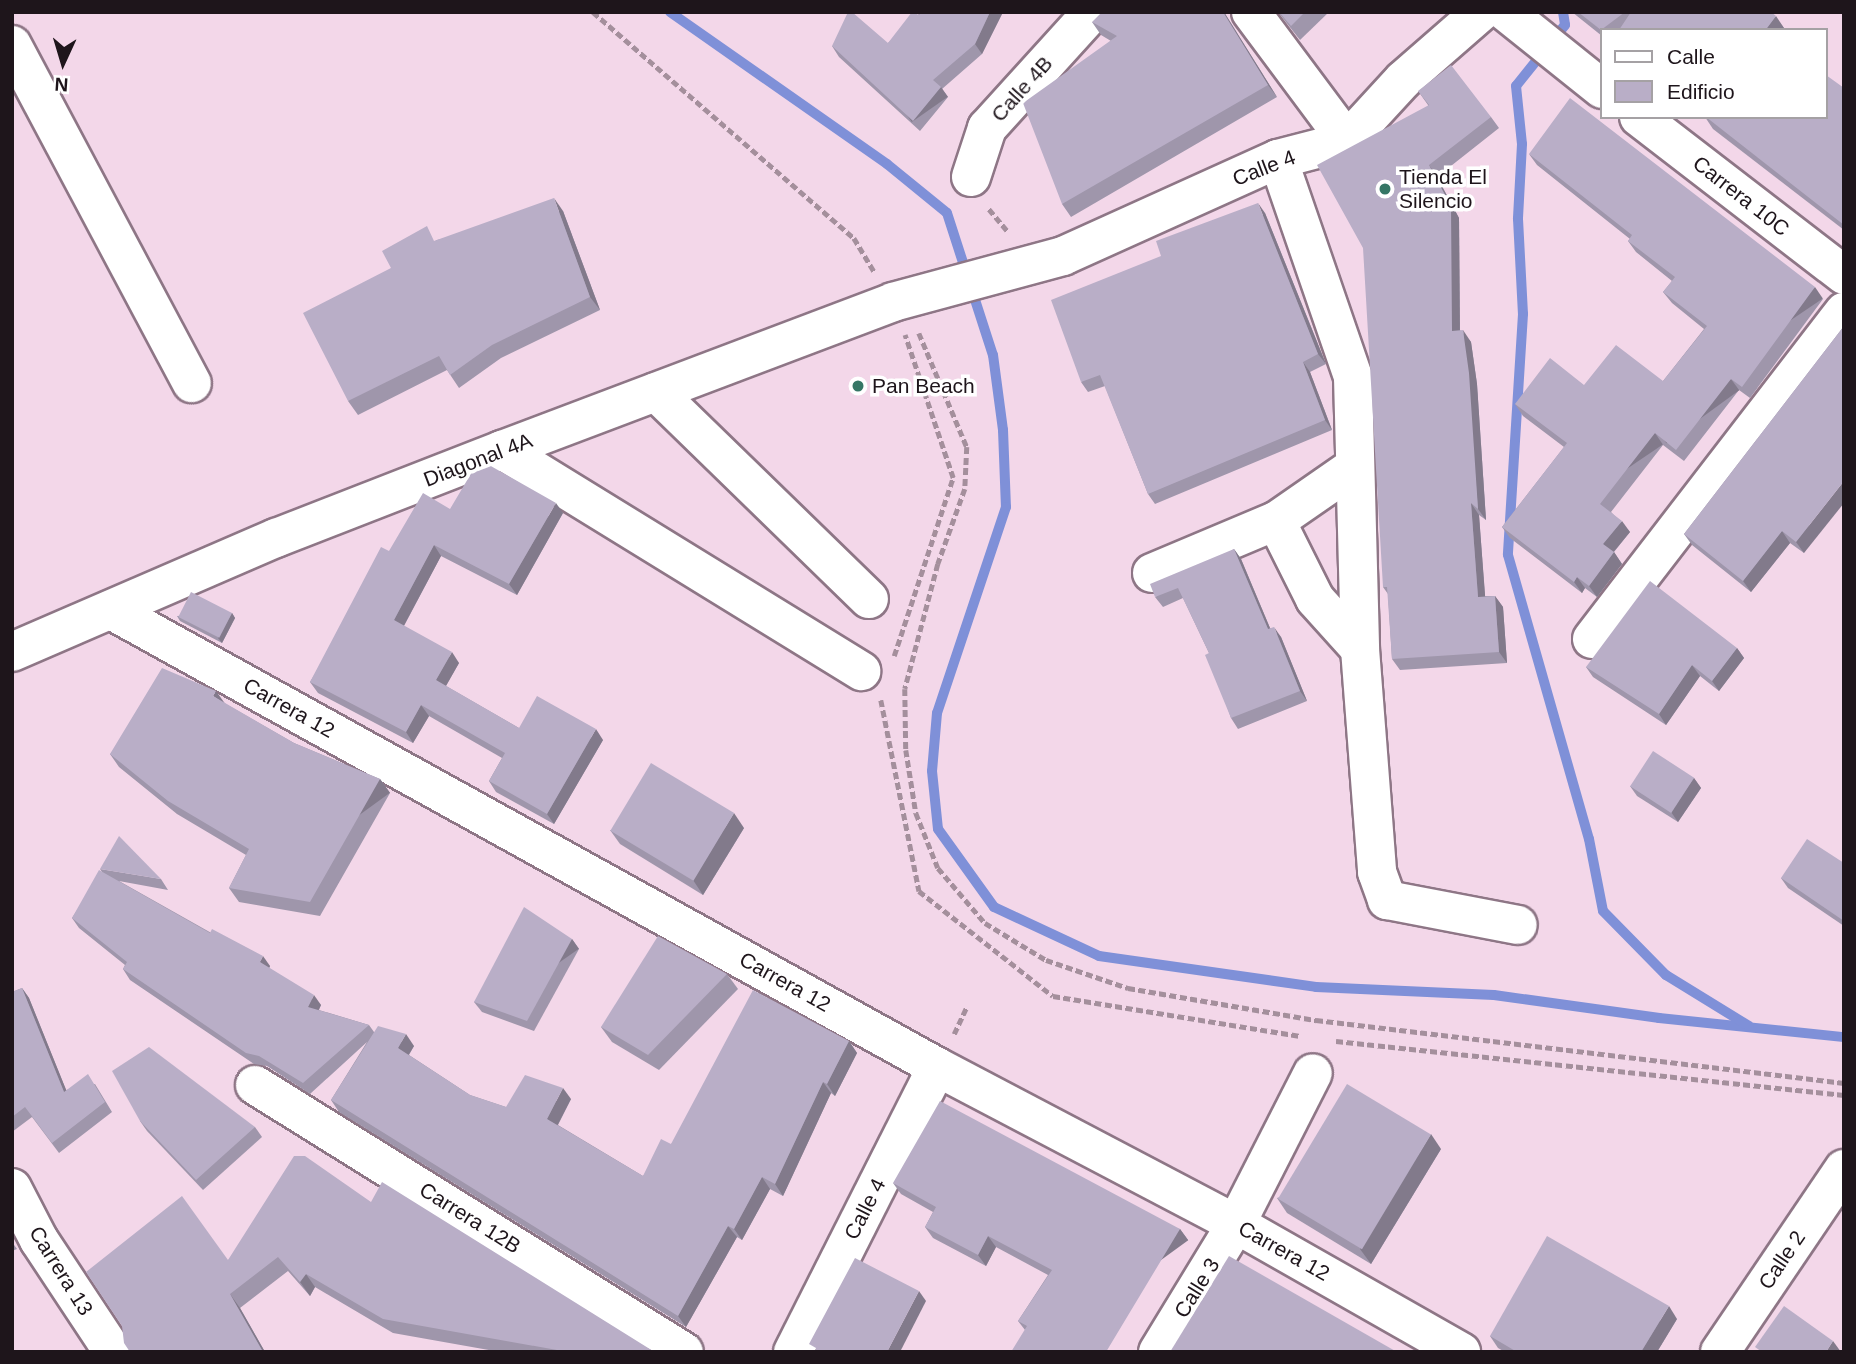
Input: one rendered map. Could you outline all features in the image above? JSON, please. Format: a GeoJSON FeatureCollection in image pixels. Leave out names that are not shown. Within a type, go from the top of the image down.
{"type":"FeatureCollection","features":[{"type":"Feature","properties":{"kind":"street","name":"Calle 4B"},"geometry":{"type":"LineString","coordinates":[[971,177],[987,128],[1092,12]]}},
{"type":"Feature","properties":{"kind":"street"},"geometry":{"type":"LineString","coordinates":[[1251,12],[1347,141],[1403,80],[1481,12]]}},
{"type":"Feature","properties":{"kind":"street"},"geometry":{"type":"LineString","coordinates":[[1506,12],[1590,80]]}},
{"type":"Feature","properties":{"kind":"street"},"geometry":{"type":"LineString","coordinates":[[12,45],[192,383]]}},
{"type":"Feature","properties":{"kind":"street","name":"Carrera 10C"},"geometry":{"type":"LineString","coordinates":[[1642,119],[1844,275]]}},
{"type":"Feature","properties":{"kind":"street","name":"Calle 4"},"geometry":{"type":"LineString","coordinates":[[951,287],[1024,269],[1278,159],[1347,141]]}},
{"type":"Feature","properties":{"kind":"street"},"geometry":{"type":"LineString","coordinates":[[1278,159],[1353,377],[1360,649],[1377,872],[1387,900],[1518,925]]}},
{"type":"Feature","properties":{"kind":"street","name":"Diagonal 4A"},"geometry":{"type":"LineString","coordinates":[[12,652],[276,538],[502,450],[899,300],[951,287]]}},
{"type":"Feature","properties":{"kind":"street"},"geometry":{"type":"LineString","coordinates":[[1592,639],[1844,312]]}},
{"type":"Feature","properties":{"kind":"street"},"geometry":{"type":"LineString","coordinates":[[656,392],[869,599]]}},
{"type":"Feature","properties":{"kind":"street"},"geometry":{"type":"LineString","coordinates":[[502,450],[877,679]]}},
{"type":"Feature","properties":{"kind":"street"},"geometry":{"type":"LineString","coordinates":[[1152,573],[1276,522],[1354,467]]}},
{"type":"Feature","properties":{"kind":"street"},"geometry":{"type":"LineString","coordinates":[[1276,522],[1315,599],[1360,649]]}},
{"type":"Feature","properties":{"kind":"street","name":"Carrera 12"},"geometry":{"type":"LineString","coordinates":[[111,610],[937,1067],[1236,1224],[1461,1352]]}},
{"type":"Feature","properties":{"kind":"street","name":"Calle 3"},"geometry":{"type":"LineString","coordinates":[[1158,1352],[1236,1224],[1317,1051]]}},
{"type":"Feature","properties":{"kind":"street","name":"Calle 4"},"geometry":{"type":"LineString","coordinates":[[793,1352],[937,1067]]}},
{"type":"Feature","properties":{"kind":"street","name":"Carrera 12B"},"geometry":{"type":"LineString","coordinates":[[255,1085],[684,1352]]}},
{"type":"Feature","properties":{"kind":"street","name":"Calle 2"},"geometry":{"type":"LineString","coordinates":[[1720,1352],[1844,1169]]}},
{"type":"Feature","properties":{"kind":"street","name":"Carrera 13"},"geometry":{"type":"LineString","coordinates":[[12,1188],[40,1240],[113,1352]]}},
{"type":"Feature","properties":{"kind":"path"},"geometry":{"type":"LineString","coordinates":[[593,12],[854,238],[899,300],[967,447],[965,489],[938,564],[905,689],[906,750],[916,813],[937,868],[985,923],[1046,960],[1128,988],[1316,1020],[1844,1083]]}},
{"type":"Feature","properties":{"kind":"path"},"geometry":{"type":"LineString","coordinates":[[971,177],[980,197],[1024,269]]}},
{"type":"Feature","properties":{"kind":"path"},"geometry":{"type":"LineString","coordinates":[[899,300],[953,478],[877,679],[919,891],[1053,996],[1317,1051],[1844,1095]]}},
{"type":"Feature","properties":{"kind":"building"},"geometry":{"type":"Polygon","coordinates":[[[848,12],[852,12],[888,43],[912,12],[919,15],[921,12],[990,12],[975,44],[933,80],[941,87],[913,121],[832,46],[848,12]]]}},
{"type":"Feature","properties":{"kind":"building"},"geometry":{"type":"Polygon","coordinates":[[[1102,12],[1223,12],[1268,85],[1062,204],[1023,103],[1117,36],[1092,22],[1102,12]]]}},
{"type":"Feature","properties":{"kind":"building"},"geometry":{"type":"Polygon","coordinates":[[[1279,12],[1305,12],[1291,26],[1279,12]]]}},
{"type":"Feature","properties":{"kind":"building"},"geometry":{"type":"Polygon","coordinates":[[[1578,12],[1625,12],[1601,28],[1578,12]]]}},
{"type":"Feature","properties":{"kind":"building"},"geometry":{"type":"Polygon","coordinates":[[[1631,12],[1771,12],[1776,16],[1767,28],[1620,28],[1631,12]]]}},
{"type":"Feature","properties":{"kind":"building"},"geometry":{"type":"Polygon","coordinates":[[[1451,65],[1491,117],[1429,165],[1451,206],[1452,331],[1463,330],[1469,373],[1478,509],[1471,503],[1478,597],[1495,596],[1499,652],[1392,659],[1387,587],[1383,587],[1363,248],[1317,165],[1429,105],[1418,91],[1451,65]]]}},
{"type":"Feature","properties":{"kind":"building"},"geometry":{"type":"Polygon","coordinates":[[[1828,76],[1844,88],[1844,225],[1709,119],[1828,119],[1828,76]]]}},
{"type":"Feature","properties":{"kind":"building"},"geometry":{"type":"Polygon","coordinates":[[[1570,98],[1815,287],[1742,387],[1731,379],[1676,450],[1655,433],[1600,504],[1622,521],[1603,544],[1614,552],[1589,586],[1577,577],[1574,582],[1502,527],[1567,443],[1515,404],[1550,358],[1584,385],[1616,345],[1663,381],[1707,326],[1663,292],[1675,277],[1628,241],[1632,235],[1529,154],[1570,98]]]}},
{"type":"Feature","properties":{"kind":"building"},"geometry":{"type":"Polygon","coordinates":[[[554,198],[590,297],[492,345],[450,375],[439,356],[348,401],[303,313],[391,268],[382,251],[427,226],[434,241],[554,198]]]}},
{"type":"Feature","properties":{"kind":"building"},"geometry":{"type":"Polygon","coordinates":[[[1258,203],[1318,354],[1303,362],[1325,420],[1148,494],[1100,375],[1081,382],[1051,300],[1161,256],[1156,241],[1258,203]]]}},
{"type":"Feature","properties":{"kind":"building"},"geometry":{"type":"Polygon","coordinates":[[[1844,326],[1844,481],[1796,542],[1782,531],[1743,581],[1684,534],[1844,326]]]}},
{"type":"Feature","properties":{"kind":"building"},"geometry":{"type":"Polygon","coordinates":[[[489,465],[556,503],[509,584],[434,545],[394,620],[452,652],[436,680],[519,728],[537,696],[596,729],[547,814],[489,781],[505,753],[421,705],[406,732],[310,682],[381,547],[389,551],[423,493],[450,509],[472,472],[489,465]]]}},
{"type":"Feature","properties":{"kind":"building"},"geometry":{"type":"Polygon","coordinates":[[[1234,549],[1268,629],[1274,627],[1300,691],[1231,718],[1205,655],[1209,653],[1178,588],[1155,597],[1150,584],[1234,549]]]}},
{"type":"Feature","properties":{"kind":"building"},"geometry":{"type":"Polygon","coordinates":[[[1650,581],[1737,648],[1712,681],[1692,665],[1659,714],[1586,667],[1650,581]]]}},
{"type":"Feature","properties":{"kind":"building"},"geometry":{"type":"Polygon","coordinates":[[[191,592],[232,613],[219,638],[178,617],[191,592]]]}},
{"type":"Feature","properties":{"kind":"building"},"geometry":{"type":"Polygon","coordinates":[[[162,668],[216,691],[213,696],[294,743],[380,779],[310,902],[229,888],[249,849],[168,801],[110,754],[162,668]]]}},
{"type":"Feature","properties":{"kind":"building"},"geometry":{"type":"Polygon","coordinates":[[[1653,751],[1694,778],[1671,813],[1630,786],[1653,751]]]}},
{"type":"Feature","properties":{"kind":"building"},"geometry":{"type":"Polygon","coordinates":[[[651,763],[734,813],[693,881],[610,831],[651,763]]]}},
{"type":"Feature","properties":{"kind":"building"},"geometry":{"type":"Polygon","coordinates":[[[119,836],[161,879],[100,869],[119,836]]]}},
{"type":"Feature","properties":{"kind":"building"},"geometry":{"type":"Polygon","coordinates":[[[1807,839],[1844,863],[1844,921],[1781,878],[1807,839]]]}},
{"type":"Feature","properties":{"kind":"building"},"geometry":{"type":"Polygon","coordinates":[[[99,870],[210,933],[212,929],[263,956],[260,962],[314,995],[308,1007],[369,1025],[303,1083],[259,1056],[246,1053],[123,969],[127,962],[72,918],[99,870]]]}},
{"type":"Feature","properties":{"kind":"building"},"geometry":{"type":"Polygon","coordinates":[[[524,907],[572,939],[527,1021],[474,1002],[524,907]]]}},
{"type":"Feature","properties":{"kind":"building"},"geometry":{"type":"Polygon","coordinates":[[[658,936],[727,974],[648,1055],[601,1027],[658,936]]]}},
{"type":"Feature","properties":{"kind":"building"},"geometry":{"type":"Polygon","coordinates":[[[22,988],[64,1092],[88,1074],[105,1102],[52,1143],[25,1107],[12,1117],[12,992],[22,988]]]}},
{"type":"Feature","properties":{"kind":"building"},"geometry":{"type":"Polygon","coordinates":[[[753,990],[849,1041],[827,1084],[823,1082],[775,1184],[762,1177],[734,1229],[728,1226],[678,1316],[331,1100],[378,1026],[406,1034],[398,1048],[470,1095],[506,1107],[525,1075],[563,1088],[547,1119],[643,1176],[661,1139],[671,1144],[753,990]]]}},
{"type":"Feature","properties":{"kind":"building"},"geometry":{"type":"Polygon","coordinates":[[[149,1047],[255,1127],[196,1180],[140,1121],[112,1071],[149,1047]]]}},
{"type":"Feature","properties":{"kind":"building"},"geometry":{"type":"Polygon","coordinates":[[[1347,1084],[1431,1134],[1362,1249],[1278,1199],[1347,1084]]]}},
{"type":"Feature","properties":{"kind":"building"},"geometry":{"type":"Polygon","coordinates":[[[940,1101],[1180,1229],[1106,1352],[1011,1352],[1027,1326],[1018,1321],[1052,1270],[988,1236],[978,1255],[925,1227],[936,1207],[893,1183],[940,1101]]]}},
{"type":"Feature","properties":{"kind":"building"},"geometry":{"type":"Polygon","coordinates":[[[294,1156],[305,1156],[371,1202],[382,1182],[653,1351],[568,1352],[383,1319],[306,1274],[300,1282],[278,1257],[230,1294],[263,1352],[130,1352],[124,1343],[122,1326],[86,1272],[182,1196],[228,1260],[294,1156]]]}},
{"type":"Feature","properties":{"kind":"building"},"geometry":{"type":"Polygon","coordinates":[[[1547,1236],[1669,1306],[1641,1352],[1517,1352],[1490,1336],[1547,1236]]]}},
{"type":"Feature","properties":{"kind":"building"},"geometry":{"type":"Polygon","coordinates":[[[1229,1256],[1397,1352],[1170,1352],[1229,1256]]]}},
{"type":"Feature","properties":{"kind":"building"},"geometry":{"type":"Polygon","coordinates":[[[855,1258],[919,1291],[887,1352],[815,1352],[816,1348],[809,1344],[855,1258]]]}},
{"type":"Feature","properties":{"kind":"building"},"geometry":{"type":"Polygon","coordinates":[[[1784,1306],[1833,1341],[1826,1352],[1762,1352],[1755,1347],[1784,1306]]]}},
{"type":"Feature","properties":{"kind":"waterway"},"geometry":{"type":"LineString","coordinates":[[670,12],[887,164],[947,213],[993,355],[1003,430],[1006,507],[937,713],[932,771],[938,829],[994,907],[1099,956],[1316,987],[1494,995],[1659,1018],[1844,1037]]}},
{"type":"Feature","properties":{"kind":"waterway"},"geometry":{"type":"LineString","coordinates":[[1563,12],[1565,25],[1516,86],[1522,144],[1518,219],[1523,314],[1508,555],[1589,839],[1603,911],[1666,975],[1749,1026]]}},
{"type":"Feature","properties":{"kind":"place","name":"Tienda El Silencio"},"geometry":{"type":"Point","coordinates":[1385,189]}},
{"type":"Feature","properties":{"kind":"place","name":"Pan Beach"},"geometry":{"type":"Point","coordinates":[858,386]}}]}
